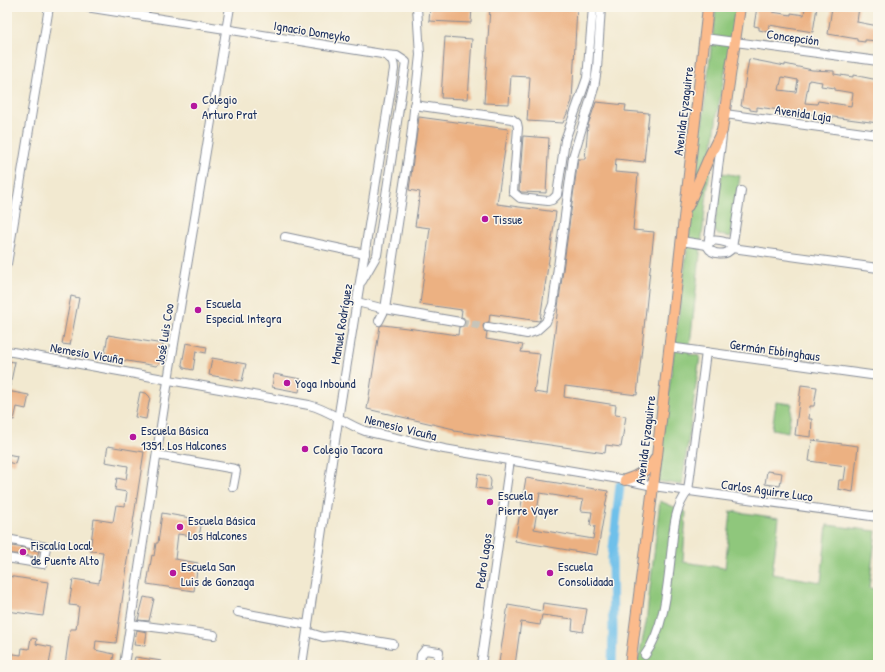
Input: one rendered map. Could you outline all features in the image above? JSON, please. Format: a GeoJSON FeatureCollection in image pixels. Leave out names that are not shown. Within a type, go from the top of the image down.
{"type":"FeatureCollection","features":[{"type":"Feature","properties":{"kind":"main road","name":"Avenida Eyzaguirre"},"geometry":{"type":"LineString","coordinates":[[630,665],[657,456],[708,7]]}},
{"type":"Feature","properties":{"kind":"main road","name":"Avenida Eyzaguirre"},"geometry":{"type":"LineString","coordinates":[[684,218],[710,155],[722,131],[740,7]]}},
{"type":"Feature","properties":{"kind":"main road"},"geometry":{"type":"LineString","coordinates":[[625,480],[646,470],[657,456]]}},
{"type":"Feature","properties":{"kind":"street"},"geometry":{"type":"LineString","coordinates":[[7,264],[49,7]]}},
{"type":"Feature","properties":{"kind":"street","name":"Ignacio Domeyko"},"geometry":{"type":"LineString","coordinates":[[86,7],[382,54],[391,59]]}},
{"type":"Feature","properties":{"kind":"street","name":"José Luis Coo"},"geometry":{"type":"LineString","coordinates":[[124,665],[168,380],[230,7]]}},
{"type":"Feature","properties":{"kind":"street"},"geometry":{"type":"LineString","coordinates":[[379,321],[384,309],[411,138],[420,55],[417,7]]}},
{"type":"Feature","properties":{"kind":"street"},"geometry":{"type":"LineString","coordinates":[[414,105],[514,120],[518,128],[513,192],[520,198],[548,201],[552,200],[557,195],[565,140],[587,78],[593,7]]}},
{"type":"Feature","properties":{"kind":"street"},"geometry":{"type":"LineString","coordinates":[[488,327],[527,334],[536,330],[546,322],[553,304],[573,157],[594,88],[597,69],[601,7]]}},
{"type":"Feature","properties":{"kind":"street","name":"Concepción"},"geometry":{"type":"LineString","coordinates":[[705,38],[878,61]]}},
{"type":"Feature","properties":{"kind":"street"},"geometry":{"type":"LineString","coordinates":[[360,285],[377,255],[406,62],[397,56],[382,54]]}},
{"type":"Feature","properties":{"kind":"street","name":"Manuel Rodríguez"},"geometry":{"type":"LineString","coordinates":[[302,665],[364,254],[394,69],[391,59]]}},
{"type":"Feature","properties":{"kind":"street","name":"Avenida Laja"},"geometry":{"type":"LineString","coordinates":[[725,114],[878,135]]}},
{"type":"Feature","properties":{"kind":"street","name":"Avenida Eyzaguirre"},"geometry":{"type":"LineString","coordinates":[[707,245],[722,131]]}},
{"type":"Feature","properties":{"kind":"street"},"geometry":{"type":"LineString","coordinates":[[707,245],[708,249],[714,252],[727,253],[732,248],[741,191]]}},
{"type":"Feature","properties":{"kind":"street"},"geometry":{"type":"LineString","coordinates":[[285,237],[364,254]]}},
{"type":"Feature","properties":{"kind":"street"},"geometry":{"type":"LineString","coordinates":[[707,245],[710,241],[715,240],[728,243],[732,248],[878,268]]}},
{"type":"Feature","properties":{"kind":"street"},"geometry":{"type":"LineString","coordinates":[[681,241],[707,245]]}},
{"type":"Feature","properties":{"kind":"street"},"geometry":{"type":"LineString","coordinates":[[357,302],[384,309],[460,322]]}},
{"type":"Feature","properties":{"kind":"street","name":"Germán Ebbinghaus"},"geometry":{"type":"LineString","coordinates":[[669,347],[878,376]]}},
{"type":"Feature","properties":{"kind":"street","name":"Nemesio Vicuña"},"geometry":{"type":"LineString","coordinates":[[7,351],[309,405],[325,410],[354,427],[365,431],[444,450],[510,460],[653,486]]}},
{"type":"Feature","properties":{"kind":"street"},"geometry":{"type":"LineString","coordinates":[[646,655],[659,628],[668,578],[675,519],[681,501],[688,491],[706,352]]}},
{"type":"Feature","properties":{"kind":"street"},"geometry":{"type":"LineString","coordinates":[[157,455],[234,469],[236,471],[233,487]]}},
{"type":"Feature","properties":{"kind":"street","name":"Pedro Lagos"},"geometry":{"type":"LineString","coordinates":[[480,665],[510,460]]}},
{"type":"Feature","properties":{"kind":"street","name":"Carlos Aguirre Luco"},"geometry":{"type":"LineString","coordinates":[[653,486],[878,517]]}},
{"type":"Feature","properties":{"kind":"street"},"geometry":{"type":"LineString","coordinates":[[7,539],[46,547],[43,564],[7,558]]}},
{"type":"Feature","properties":{"kind":"street"},"geometry":{"type":"LineString","coordinates":[[238,612],[307,628],[323,637],[339,635],[393,644]]}},
{"type":"Feature","properties":{"kind":"street"},"geometry":{"type":"LineString","coordinates":[[130,624],[214,635]]}},
{"type":"Feature","properties":{"kind":"street"},"geometry":{"type":"LineString","coordinates":[[420,665],[422,655],[425,650],[439,652],[437,665]]}},
{"type":"Feature","properties":{"kind":"green space"},"geometry":{"type":"Polygon","coordinates":[[[716,7],[736,7],[717,115],[702,234],[689,354],[700,356],[682,485],[657,481],[689,235],[716,7]]]}},
{"type":"Feature","properties":{"kind":"green space"},"geometry":{"type":"Polygon","coordinates":[[[722,173],[740,176],[731,237],[718,235],[714,229],[722,173]]]}},
{"type":"Feature","properties":{"kind":"green space"},"geometry":{"type":"Polygon","coordinates":[[[776,402],[792,404],[788,432],[772,429],[776,402]]]}},
{"type":"Feature","properties":{"kind":"green space"},"geometry":{"type":"Polygon","coordinates":[[[660,501],[686,512],[683,562],[725,568],[731,511],[779,518],[772,574],[821,582],[827,525],[876,531],[869,588],[878,589],[878,665],[637,665],[646,623],[660,501]]]}},
{"type":"Feature","properties":{"kind":"building"},"geometry":{"type":"Polygon","coordinates":[[[430,7],[472,7],[471,23],[429,21],[430,7]]]}},
{"type":"Feature","properties":{"kind":"building"},"geometry":{"type":"Polygon","coordinates":[[[490,7],[577,7],[572,101],[563,123],[527,121],[530,77],[511,76],[509,104],[484,103],[490,7]]]}},
{"type":"Feature","properties":{"kind":"building"},"geometry":{"type":"Polygon","coordinates":[[[757,7],[773,7],[772,12],[791,15],[791,13],[804,15],[805,7],[817,7],[813,32],[769,25],[768,32],[759,30],[759,27],[754,26],[757,7]]]}},
{"type":"Feature","properties":{"kind":"building"},"geometry":{"type":"Polygon","coordinates":[[[832,7],[859,7],[857,22],[878,26],[877,41],[857,41],[857,39],[828,34],[832,7]]]}},
{"type":"Feature","properties":{"kind":"building"},"geometry":{"type":"Polygon","coordinates":[[[445,37],[472,39],[468,99],[441,98],[445,37]]]}},
{"type":"Feature","properties":{"kind":"building"},"geometry":{"type":"Polygon","coordinates":[[[749,59],[785,66],[785,64],[812,70],[834,71],[834,74],[853,77],[853,75],[878,80],[878,123],[757,107],[757,111],[741,106],[749,59]],[[782,77],[779,90],[796,92],[798,80],[782,77]],[[809,80],[805,103],[817,104],[818,101],[851,106],[853,93],[821,86],[822,82],[809,80]]]}},
{"type":"Feature","properties":{"kind":"building"},"geometry":{"type":"Polygon","coordinates":[[[596,102],[626,105],[625,111],[649,113],[644,162],[616,159],[615,172],[638,174],[633,230],[654,232],[637,395],[565,386],[564,397],[616,405],[615,415],[626,416],[621,447],[606,445],[605,453],[454,431],[454,429],[367,409],[380,326],[383,325],[458,335],[459,327],[464,326],[465,323],[464,318],[461,317],[462,310],[420,304],[430,228],[415,226],[420,192],[409,190],[419,117],[508,129],[497,204],[556,212],[540,320],[490,314],[489,322],[484,323],[483,326],[484,331],[487,332],[486,339],[523,345],[521,352],[540,354],[534,392],[547,394],[578,159],[585,159],[588,125],[596,102]]]}},
{"type":"Feature","properties":{"kind":"building"},"geometry":{"type":"Polygon","coordinates":[[[523,136],[549,138],[546,193],[521,192],[519,190],[523,136]]]}},
{"type":"Feature","properties":{"kind":"building"},"geometry":{"type":"Polygon","coordinates":[[[71,296],[79,298],[70,345],[62,344],[71,296]]]}},
{"type":"Feature","properties":{"kind":"building"},"geometry":{"type":"Polygon","coordinates":[[[108,335],[163,344],[160,363],[156,366],[104,357],[108,335]]]}},
{"type":"Feature","properties":{"kind":"building"},"geometry":{"type":"Polygon","coordinates":[[[186,343],[207,347],[206,353],[196,351],[193,370],[184,368],[182,364],[186,343]]]}},
{"type":"Feature","properties":{"kind":"building"},"geometry":{"type":"Polygon","coordinates":[[[212,358],[246,364],[242,381],[209,375],[212,358]]]}},
{"type":"Feature","properties":{"kind":"building"},"geometry":{"type":"Polygon","coordinates":[[[7,361],[15,362],[10,386],[7,385],[7,361]]]}},
{"type":"Feature","properties":{"kind":"building","name":"Yoga Inbound"},"geometry":{"type":"Polygon","coordinates":[[[274,374],[301,379],[299,392],[272,387],[274,374]]]}},
{"type":"Feature","properties":{"kind":"building"},"geometry":{"type":"Polygon","coordinates":[[[801,385],[817,387],[814,406],[810,406],[809,419],[812,419],[811,437],[795,435],[801,385]]]}},
{"type":"Feature","properties":{"kind":"building"},"geometry":{"type":"Polygon","coordinates":[[[7,391],[29,395],[26,409],[17,407],[14,420],[7,418],[7,391]]]}},
{"type":"Feature","properties":{"kind":"building"},"geometry":{"type":"Polygon","coordinates":[[[140,392],[146,393],[150,397],[146,419],[135,417],[140,392]]]}},
{"type":"Feature","properties":{"kind":"building"},"geometry":{"type":"Polygon","coordinates":[[[812,440],[858,446],[853,492],[838,489],[839,480],[844,480],[846,466],[809,461],[812,440]]]}},
{"type":"Feature","properties":{"kind":"building"},"geometry":{"type":"Polygon","coordinates":[[[108,446],[144,452],[116,643],[96,641],[95,650],[114,654],[112,665],[65,665],[70,629],[76,629],[79,606],[69,605],[73,579],[99,583],[103,552],[90,551],[94,519],[113,522],[116,505],[125,506],[127,492],[115,490],[117,478],[126,480],[128,466],[105,462],[108,446]]]}},
{"type":"Feature","properties":{"kind":"building"},"geometry":{"type":"Polygon","coordinates":[[[7,454],[17,456],[15,464],[7,462],[7,454]]]}},
{"type":"Feature","properties":{"kind":"building"},"geometry":{"type":"Polygon","coordinates":[[[767,471],[782,473],[780,486],[765,484],[767,471]]]}},
{"type":"Feature","properties":{"kind":"building"},"geometry":{"type":"Polygon","coordinates":[[[478,474],[489,476],[491,481],[490,490],[476,488],[478,474]]]}},
{"type":"Feature","properties":{"kind":"building"},"geometry":{"type":"Polygon","coordinates":[[[526,478],[608,491],[597,555],[515,541],[526,478]],[[540,493],[534,529],[593,539],[595,526],[590,525],[592,512],[581,511],[583,500],[540,493]]]}},
{"type":"Feature","properties":{"kind":"building"},"geometry":{"type":"Polygon","coordinates":[[[162,513],[202,520],[199,537],[178,534],[175,559],[198,563],[194,591],[147,584],[152,555],[154,556],[156,543],[158,543],[162,513]]]}},
{"type":"Feature","properties":{"kind":"building"},"geometry":{"type":"Polygon","coordinates":[[[7,545],[39,551],[37,557],[7,553],[7,545]]]}},
{"type":"Feature","properties":{"kind":"building"},"geometry":{"type":"Polygon","coordinates":[[[7,576],[48,582],[43,616],[7,611],[7,576]]]}},
{"type":"Feature","properties":{"kind":"building"},"geometry":{"type":"Polygon","coordinates":[[[144,597],[154,599],[149,621],[138,620],[144,597]]]}},
{"type":"Feature","properties":{"kind":"building"},"geometry":{"type":"Polygon","coordinates":[[[543,603],[587,609],[583,632],[572,630],[573,619],[542,615],[540,625],[521,622],[515,665],[499,662],[508,605],[542,611],[543,603]]]}},
{"type":"Feature","properties":{"kind":"building"},"geometry":{"type":"Polygon","coordinates":[[[137,630],[147,632],[145,646],[134,645],[137,630]]]}},
{"type":"Feature","properties":{"kind":"building"},"geometry":{"type":"Polygon","coordinates":[[[31,638],[37,639],[36,644],[52,647],[49,665],[37,665],[7,660],[7,653],[21,655],[22,648],[29,649],[31,638]]]}},
{"type":"Feature","properties":{"kind":"building"},"geometry":{"type":"Polygon","coordinates":[[[135,657],[162,661],[162,665],[133,665],[135,657]]]}},
{"type":"Feature","properties":{"kind":"waterway"},"geometry":{"type":"LineString","coordinates":[[612,665],[612,558],[620,485]]}},
{"type":"Feature","properties":{"kind":"tunnel"},"geometry":{"type":"LineString","coordinates":[[460,322],[488,327]]}},
{"type":"Feature","properties":{"kind":"place","name":"Colegio Arturo Prat"},"geometry":{"type":"Point","coordinates":[194,106]}},
{"type":"Feature","properties":{"kind":"place","name":"Tissue"},"geometry":{"type":"Point","coordinates":[485,219]}},
{"type":"Feature","properties":{"kind":"place","name":"Escuela Especial Integra"},"geometry":{"type":"Point","coordinates":[198,310]}},
{"type":"Feature","properties":{"kind":"place","name":"Yoga Inbound"},"geometry":{"type":"Point","coordinates":[287,383]}},
{"type":"Feature","properties":{"kind":"place","name":"Escuela Básica 1351. Los Halcones"},"geometry":{"type":"Point","coordinates":[133,437]}},
{"type":"Feature","properties":{"kind":"place","name":"Colegio Tacora"},"geometry":{"type":"Point","coordinates":[305,449]}},
{"type":"Feature","properties":{"kind":"place","name":"Escuela Pierre Vayer"},"geometry":{"type":"Point","coordinates":[490,502]}},
{"type":"Feature","properties":{"kind":"place","name":"Escuela Básica Los Halcones"},"geometry":{"type":"Point","coordinates":[180,527]}},
{"type":"Feature","properties":{"kind":"place","name":"Fiscalía Local de Puente Alto"},"geometry":{"type":"Point","coordinates":[23,552]}},
{"type":"Feature","properties":{"kind":"place","name":"Escuela San Luis de Gonzaga"},"geometry":{"type":"Point","coordinates":[173,573]}},
{"type":"Feature","properties":{"kind":"place","name":"Escuela Consolidada"},"geometry":{"type":"Point","coordinates":[550,573]}}]}
